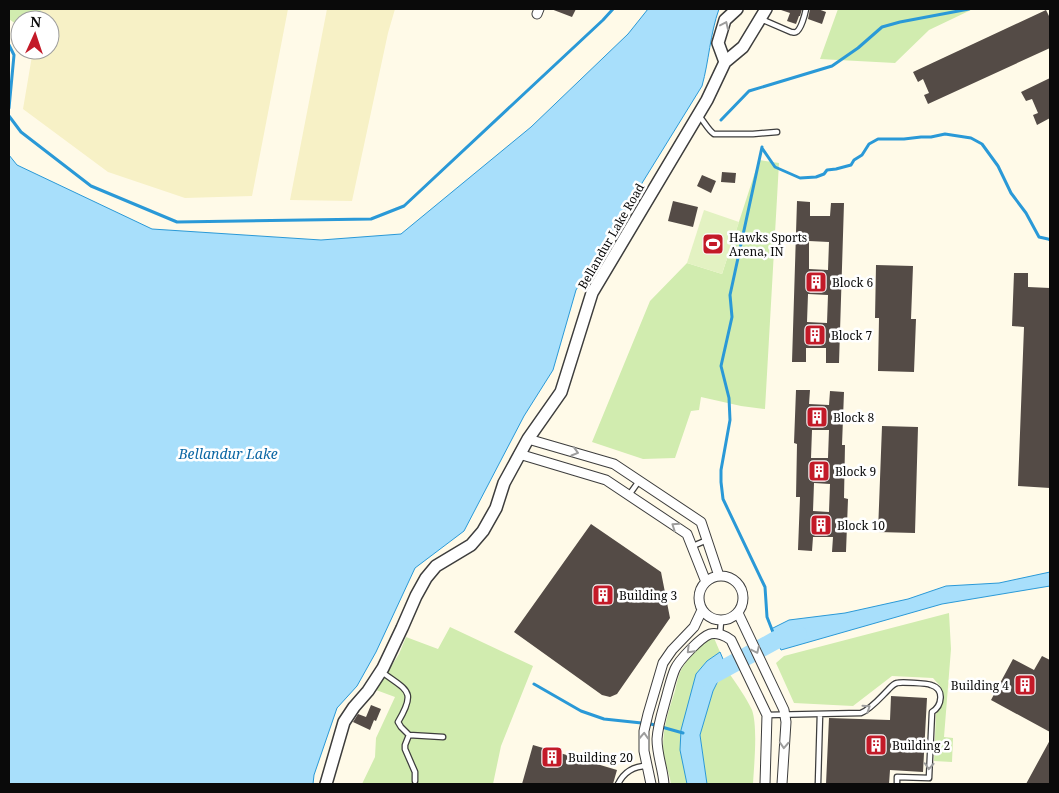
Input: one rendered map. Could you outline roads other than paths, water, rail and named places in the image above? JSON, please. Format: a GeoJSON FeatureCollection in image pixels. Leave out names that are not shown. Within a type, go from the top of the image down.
{"type":"FeatureCollection","features":[{"type":"Feature","properties":{"kind":"street"},"geometry":{"type":"LineString","coordinates":[[725,62],[718,43],[725,20],[737,9]]}},
{"type":"Feature","properties":{"kind":"street","name":"Bellandur Lake Road"},"geometry":{"type":"LineString","coordinates":[[326,784],[344,722],[381,671],[426,578],[436,566],[471,546],[483,531],[496,508],[504,483],[519,454],[561,392],[592,293],[707,100],[725,62],[743,47],[766,9]]}},
{"type":"Feature","properties":{"kind":"street"},"geometry":{"type":"LineString","coordinates":[[528,439],[614,464],[701,522],[719,576]]}},
{"type":"Feature","properties":{"kind":"street"},"geometry":{"type":"LineString","coordinates":[[519,454],[606,480],[688,534],[706,582]]}},
{"type":"Feature","properties":{"kind":"street"},"geometry":{"type":"LineString","coordinates":[[719,576],[726,576],[732,578],[740,586],[744,597],[743,603],[732,618],[721,620],[710,617],[702,610],[699,597],[706,582],[719,576]]}},
{"type":"Feature","properties":{"kind":"street"},"geometry":{"type":"LineString","coordinates":[[651,784],[644,750],[644,740],[646,723],[663,663],[672,650],[694,627],[702,610]]}},
{"type":"Feature","properties":{"kind":"street"},"geometry":{"type":"LineString","coordinates":[[738,612],[782,704],[785,715],[782,784]]}},
{"type":"Feature","properties":{"kind":"street"},"geometry":{"type":"LineString","coordinates":[[664,784],[657,750],[658,733],[660,718],[675,669],[682,658],[697,643],[710,634],[720,634],[732,640],[767,716],[765,784]]}},
{"type":"Feature","properties":{"kind":"lane"},"geometry":{"type":"LineString","coordinates":[[760,19],[791,32],[796,32],[806,9]]}},
{"type":"Feature","properties":{"kind":"lane"},"geometry":{"type":"LineString","coordinates":[[698,115],[714,134],[777,132]]}},
{"type":"Feature","properties":{"kind":"lane"},"geometry":{"type":"LineString","coordinates":[[629,495],[639,481]]}},
{"type":"Feature","properties":{"kind":"lane"},"geometry":{"type":"LineString","coordinates":[[692,546],[707,540]]}},
{"type":"Feature","properties":{"kind":"lane"},"geometry":{"type":"LineString","coordinates":[[720,634],[721,620]]}},
{"type":"Feature","properties":{"kind":"lane"},"geometry":{"type":"LineString","coordinates":[[381,671],[406,689],[408,694],[408,701],[398,722],[401,728],[409,735],[443,737]]}},
{"type":"Feature","properties":{"kind":"lane"},"geometry":{"type":"LineString","coordinates":[[767,716],[856,713],[866,711],[890,688],[898,683],[931,684],[935,686],[940,693],[941,700],[938,708],[932,712],[929,778],[897,777],[897,784]]}},
{"type":"Feature","properties":{"kind":"lane"},"geometry":{"type":"LineString","coordinates":[[818,784],[820,714]]}},
{"type":"Feature","properties":{"kind":"lane"},"geometry":{"type":"LineString","coordinates":[[409,735],[405,749],[414,772],[415,781]]}},
{"type":"Feature","properties":{"kind":"lane"},"geometry":{"type":"LineString","coordinates":[[618,784],[628,771],[637,767],[647,766]]}},
{"type":"Feature","properties":{"kind":"water","name":"Bellandur Lake"},"geometry":{"type":"Polygon","coordinates":[[[648,9],[719,9],[702,86],[576,290],[553,370],[524,416],[464,531],[415,568],[376,652],[357,686],[337,708],[314,775],[313,784],[9,784],[9,155],[17,165],[152,229],[321,240],[401,234],[531,127],[628,34],[648,9]]]}},
{"type":"Feature","properties":{"kind":"water"},"geometry":{"type":"Polygon","coordinates":[[[1050,572],[1050,586],[942,604],[781,650],[771,629],[789,620],[845,613],[908,599],[946,586],[999,583],[1050,572]]]}},
{"type":"Feature","properties":{"kind":"water"},"geometry":{"type":"Polygon","coordinates":[[[720,652],[729,673],[719,679],[713,691],[700,735],[707,784],[687,784],[680,750],[681,730],[696,674],[707,661],[720,652]]]}},
{"type":"Feature","properties":{"kind":"waterway"},"geometry":{"type":"LineString","coordinates":[[9,116],[21,132],[91,186],[177,222],[371,219],[404,206],[613,9]]}},
{"type":"Feature","properties":{"kind":"waterway"},"geometry":{"type":"LineString","coordinates":[[721,120],[749,91],[832,66],[858,48],[882,27],[969,9]]}},
{"type":"Feature","properties":{"kind":"waterway"},"geometry":{"type":"LineString","coordinates":[[9,45],[14,55],[9,108]]}},
{"type":"Feature","properties":{"kind":"waterway"},"geometry":{"type":"LineString","coordinates":[[762,148],[775,167],[800,178],[816,177],[824,174],[827,170],[851,165],[854,160],[862,155],[869,144],[878,139],[931,137],[945,134],[971,138],[982,144],[998,166],[1011,193],[1026,213],[1039,237],[1050,240]]}},
{"type":"Feature","properties":{"kind":"waterway"},"geometry":{"type":"LineString","coordinates":[[762,147],[730,295],[732,317],[721,366],[729,398],[730,420],[721,470],[721,482],[723,499],[765,587],[767,617],[776,640]]}},
{"type":"Feature","properties":{"kind":"waterway"},"geometry":{"type":"LineString","coordinates":[[707,678],[776,640],[798,634]]}},
{"type":"Feature","properties":{"kind":"waterway"},"geometry":{"type":"LineString","coordinates":[[534,684],[581,711],[604,719],[651,724],[683,733]]}},
{"type":"Feature","properties":{"kind":"place","name":"Hawks Sports Arena, IN"},"geometry":{"type":"Point","coordinates":[713,244]}},
{"type":"Feature","properties":{"kind":"place","name":"Block 6"},"geometry":{"type":"Point","coordinates":[816,282]}},
{"type":"Feature","properties":{"kind":"place","name":"Block 7"},"geometry":{"type":"Point","coordinates":[815,335]}},
{"type":"Feature","properties":{"kind":"place","name":"Block 8"},"geometry":{"type":"Point","coordinates":[817,417]}},
{"type":"Feature","properties":{"kind":"place","name":"Block 9"},"geometry":{"type":"Point","coordinates":[819,471]}},
{"type":"Feature","properties":{"kind":"place","name":"Block 10"},"geometry":{"type":"Point","coordinates":[821,525]}},
{"type":"Feature","properties":{"kind":"place","name":"Building 3"},"geometry":{"type":"Point","coordinates":[603,595]}},
{"type":"Feature","properties":{"kind":"place","name":"Building 4"},"geometry":{"type":"Point","coordinates":[1025,685]}},
{"type":"Feature","properties":{"kind":"place","name":"Building 2"},"geometry":{"type":"Point","coordinates":[876,745]}},
{"type":"Feature","properties":{"kind":"place","name":"Building 20"},"geometry":{"type":"Point","coordinates":[552,757]}}]}
